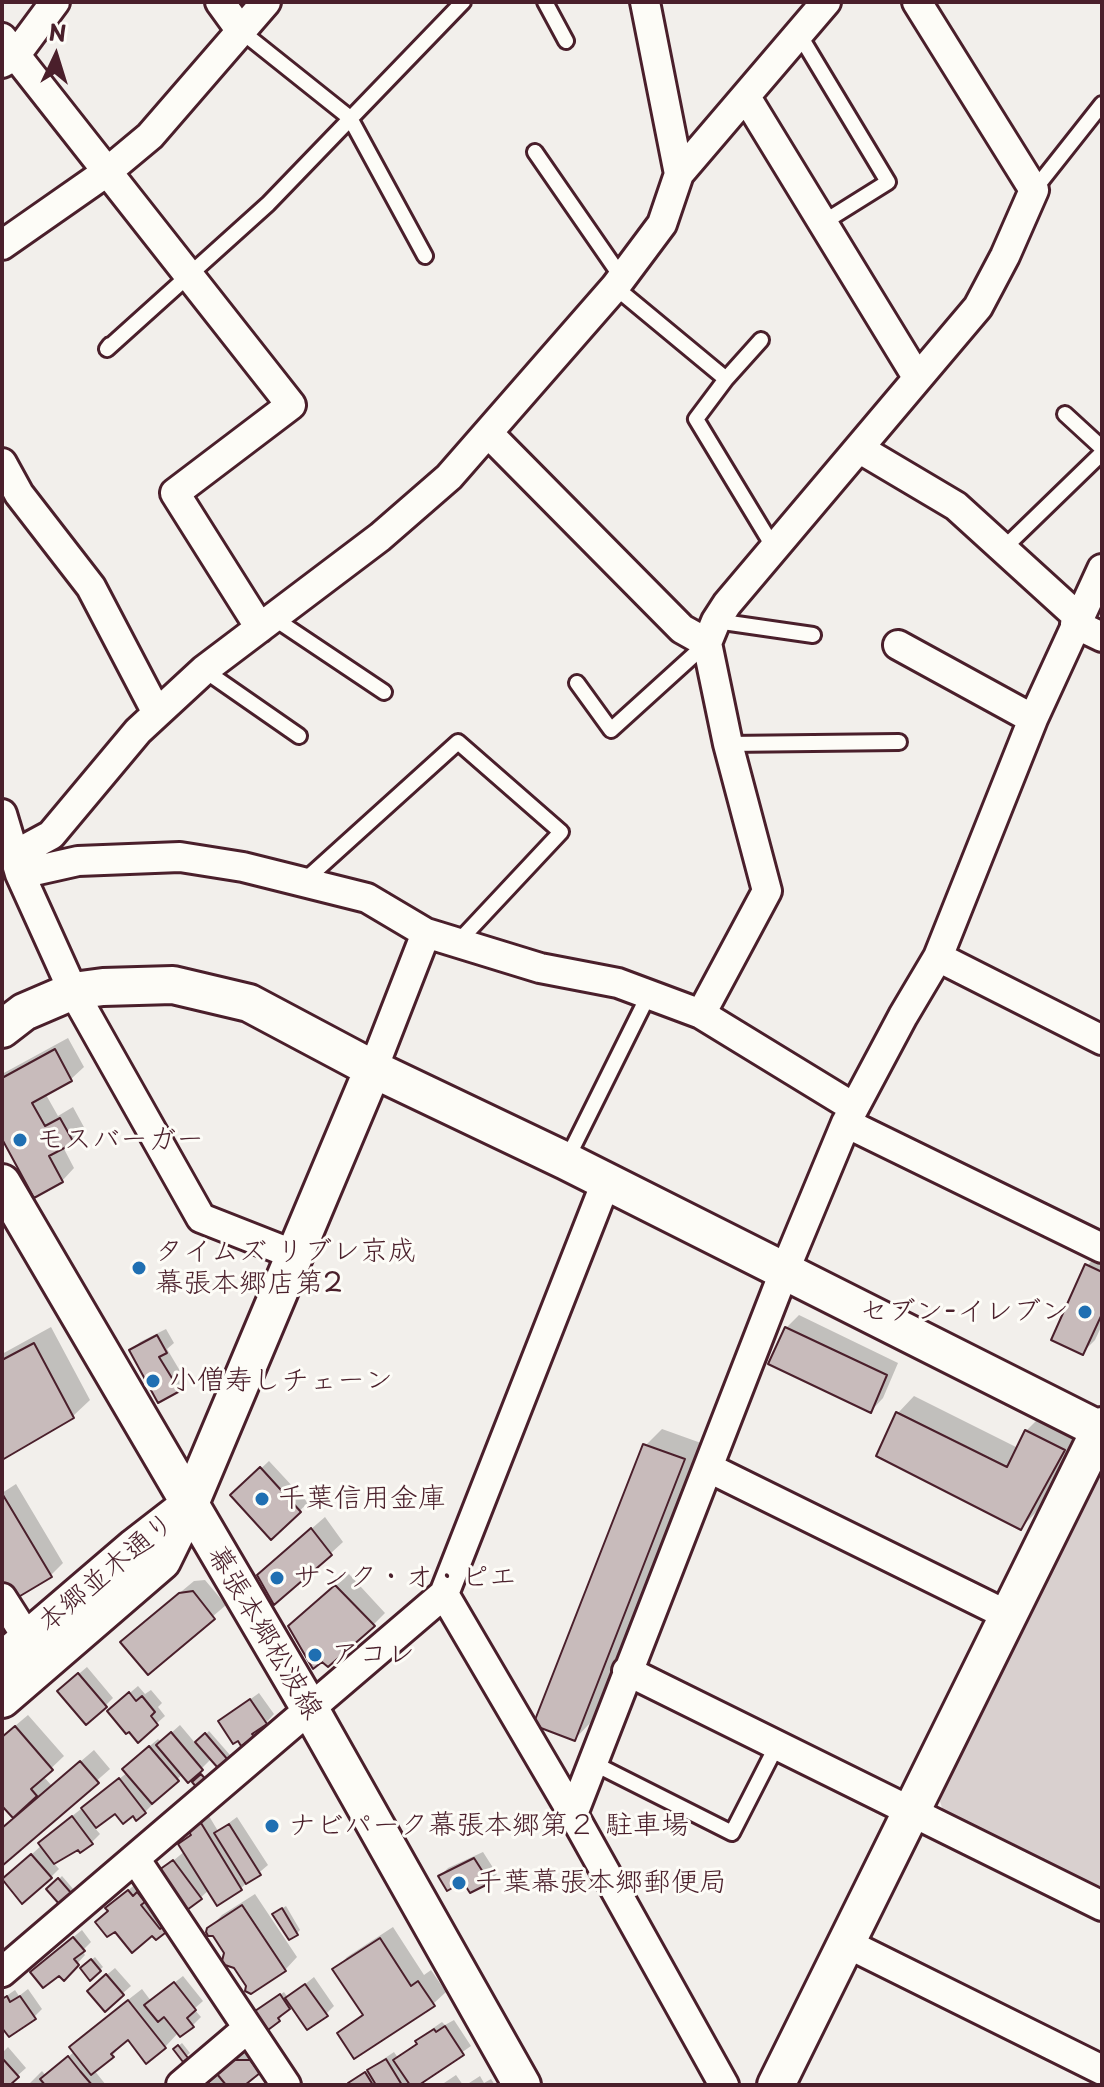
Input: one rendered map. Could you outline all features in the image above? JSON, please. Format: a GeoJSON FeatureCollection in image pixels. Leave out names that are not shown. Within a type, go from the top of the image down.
{"type":"FeatureCollection","features":[{"type":"Feature","properties":{"kind":"street"},"geometry":{"type":"LineString","coordinates":[[220,2],[241,31]]}},
{"type":"Feature","properties":{"kind":"street"},"geometry":{"type":"LineString","coordinates":[[2,245],[108,171],[150,136],[266,2]]}},
{"type":"Feature","properties":{"kind":"street"},"geometry":{"type":"LineString","coordinates":[[645,2],[679,174]]}},
{"type":"Feature","properties":{"kind":"street"},"geometry":{"type":"LineString","coordinates":[[18,864],[51,835],[138,731],[204,670],[380,537],[449,477],[618,283],[662,224],[679,174],[826,2]]}},
{"type":"Feature","properties":{"kind":"street"},"geometry":{"type":"LineString","coordinates":[[701,1014],[767,891],[728,744],[711,632],[774,548],[978,307],[1034,190],[917,2]]}},
{"type":"Feature","properties":{"kind":"street"},"geometry":{"type":"LineString","coordinates":[[43,7],[6,52],[108,171],[291,405],[175,493],[267,623]]}},
{"type":"Feature","properties":{"kind":"street"},"geometry":{"type":"LineString","coordinates":[[746,97],[917,377]]}},
{"type":"Feature","properties":{"kind":"street"},"geometry":{"type":"LineString","coordinates":[[488,433],[682,629],[711,632]]}},
{"type":"Feature","properties":{"kind":"street"},"geometry":{"type":"LineString","coordinates":[[860,449],[956,506],[1077,620],[1102,637]]}},
{"type":"Feature","properties":{"kind":"street"},"geometry":{"type":"LineString","coordinates":[[2,463],[19,494],[91,587],[157,713]]}},
{"type":"Feature","properties":{"kind":"street"},"geometry":{"type":"LineString","coordinates":[[573,1814],[784,1272],[850,1115],[938,957],[1033,719],[1102,569]]}},
{"type":"Feature","properties":{"kind":"street"},"geometry":{"type":"LineString","coordinates":[[898,645],[1033,719]]}},
{"type":"Feature","properties":{"kind":"street"},"geometry":{"type":"LineString","coordinates":[[2,814],[18,864],[73,991],[201,1218],[295,1255]]}},
{"type":"Feature","properties":{"kind":"street"},"geometry":{"type":"LineString","coordinates":[[18,864],[180,857],[243,867],[367,898],[426,933],[540,968],[618,983],[701,1014],[850,1115],[1102,1248]]}},
{"type":"Feature","properties":{"kind":"street"},"geometry":{"type":"LineString","coordinates":[[189,1506],[373,1069],[426,933]]}},
{"type":"Feature","properties":{"kind":"street"},"geometry":{"type":"LineString","coordinates":[[938,957],[1102,1040]]}},
{"type":"Feature","properties":{"kind":"street"},"geometry":{"type":"LineString","coordinates":[[2,1029],[24,1012],[73,991],[103,987],[173,985],[249,1003],[373,1069],[566,1161],[1101,1429],[910,1811],[783,2083]]}},
{"type":"Feature","properties":{"kind":"street"},"geometry":{"type":"LineString","coordinates":[[2,1972],[444,1594],[606,1182]]}},
{"type":"Feature","properties":{"kind":"street","name":"幕張本郷松波線"},"geometry":{"type":"LineString","coordinates":[[2,1183],[310,1709],[522,2085]]}},
{"type":"Feature","properties":{"kind":"street"},"geometry":{"type":"LineString","coordinates":[[709,1468],[1007,1615]]}},
{"type":"Feature","properties":{"kind":"street","name":"本郷並木通り"},"geometry":{"type":"LineString","coordinates":[[15,1650],[125,1555],[189,1506]]}},
{"type":"Feature","properties":{"kind":"street","name":"本郷並木通り"},"geometry":{"type":"LineString","coordinates":[[2,1699],[162,1561],[189,1506]]}},
{"type":"Feature","properties":{"kind":"street"},"geometry":{"type":"LineString","coordinates":[[444,1594],[573,1814],[724,2085]]}},
{"type":"Feature","properties":{"kind":"street"},"geometry":{"type":"LineString","coordinates":[[2,1598],[15,1650]]}},
{"type":"Feature","properties":{"kind":"street"},"geometry":{"type":"LineString","coordinates":[[627,1671],[1102,1906]]}},
{"type":"Feature","properties":{"kind":"street"},"geometry":{"type":"LineString","coordinates":[[136,1860],[286,2085]]}},
{"type":"Feature","properties":{"kind":"street"},"geometry":{"type":"LineString","coordinates":[[846,1943],[1102,2070]]}},
{"type":"Feature","properties":{"kind":"street"},"geometry":{"type":"LineString","coordinates":[[181,2085],[248,2028]]}},
{"type":"Feature","properties":{"kind":"lane"},"geometry":{"type":"LineString","coordinates":[[110,345],[107,349],[268,204],[463,2]]}},
{"type":"Feature","properties":{"kind":"lane"},"geometry":{"type":"LineString","coordinates":[[545,2],[566,41]]}},
{"type":"Feature","properties":{"kind":"lane"},"geometry":{"type":"LineString","coordinates":[[241,31],[350,118],[425,256]]}},
{"type":"Feature","properties":{"kind":"lane"},"geometry":{"type":"LineString","coordinates":[[799,34],[888,182],[824,222]]}},
{"type":"Feature","properties":{"kind":"lane"},"geometry":{"type":"LineString","coordinates":[[1034,190],[1102,104]]}},
{"type":"Feature","properties":{"kind":"lane"},"geometry":{"type":"LineString","coordinates":[[535,152],[618,283],[726,379]]}},
{"type":"Feature","properties":{"kind":"lane"},"geometry":{"type":"LineString","coordinates":[[761,340],[696,419],[774,548]]}},
{"type":"Feature","properties":{"kind":"lane"},"geometry":{"type":"LineString","coordinates":[[1004,548],[1102,450],[1065,414]]}},
{"type":"Feature","properties":{"kind":"lane"},"geometry":{"type":"LineString","coordinates":[[267,623],[384,692]]}},
{"type":"Feature","properties":{"kind":"lane"},"geometry":{"type":"LineString","coordinates":[[577,683],[611,730],[711,632],[813,635]]}},
{"type":"Feature","properties":{"kind":"lane"},"geometry":{"type":"LineString","coordinates":[[204,670],[299,736]]}},
{"type":"Feature","properties":{"kind":"lane"},"geometry":{"type":"LineString","coordinates":[[302,883],[458,742],[561,832],[458,942]]}},
{"type":"Feature","properties":{"kind":"lane"},"geometry":{"type":"LineString","coordinates":[[728,744],[899,742]]}},
{"type":"Feature","properties":{"kind":"lane"},"geometry":{"type":"LineString","coordinates":[[566,1161],[649,994]]}},
{"type":"Feature","properties":{"kind":"lane"},"geometry":{"type":"LineString","coordinates":[[593,1763],[732,1833],[777,1745]]}},
{"type":"Feature","properties":{"kind":"shaded area"},"geometry":{"type":"Polygon","coordinates":[[[1102,1473],[1102,1891],[943,1811],[938,1795],[1102,1473]]]}},
{"type":"Feature","properties":{"kind":"building"},"geometry":{"type":"Polygon","coordinates":[[[55,1049],[72,1081],[32,1103],[45,1126],[60,1118],[74,1143],[49,1156],[63,1182],[34,1198],[2,1139],[2,1078],[55,1049]]]}},
{"type":"Feature","properties":{"kind":"building"},"geometry":{"type":"Polygon","coordinates":[[[1085,1264],[1102,1272],[1102,1314],[1083,1355],[1051,1340],[1085,1264]]]}},
{"type":"Feature","properties":{"kind":"building"},"geometry":{"type":"Polygon","coordinates":[[[785,1327],[887,1375],[871,1413],[768,1364],[785,1327]]]}},
{"type":"Feature","properties":{"kind":"building"},"geometry":{"type":"Polygon","coordinates":[[[157,1335],[167,1353],[159,1357],[180,1391],[158,1403],[129,1350],[157,1335]]]}},
{"type":"Feature","properties":{"kind":"building"},"geometry":{"type":"Polygon","coordinates":[[[34,1343],[74,1418],[2,1460],[2,1360],[34,1343]]]}},
{"type":"Feature","properties":{"kind":"building"},"geometry":{"type":"Polygon","coordinates":[[[896,1412],[1007,1467],[1025,1430],[1065,1450],[1021,1530],[876,1456],[896,1412]]]}},
{"type":"Feature","properties":{"kind":"building"},"geometry":{"type":"Polygon","coordinates":[[[643,1444],[685,1459],[575,1741],[533,1725],[643,1444]]]}},
{"type":"Feature","properties":{"kind":"building"},"geometry":{"type":"Polygon","coordinates":[[[260,1467],[301,1512],[271,1540],[230,1495],[260,1467]]]}},
{"type":"Feature","properties":{"kind":"building"},"geometry":{"type":"Polygon","coordinates":[[[3,1495],[52,1577],[10,1602],[2,1589],[3,1495]]]}},
{"type":"Feature","properties":{"kind":"building"},"geometry":{"type":"Polygon","coordinates":[[[311,1528],[332,1555],[274,1605],[257,1575],[311,1528]]]}},
{"type":"Feature","properties":{"kind":"building"},"geometry":{"type":"Polygon","coordinates":[[[335,1585],[375,1626],[328,1667],[322,1662],[313,1669],[288,1626],[335,1585]]]}},
{"type":"Feature","properties":{"kind":"building"},"geometry":{"type":"Polygon","coordinates":[[[193,1591],[215,1619],[148,1675],[120,1642],[179,1593],[193,1591]]]}},
{"type":"Feature","properties":{"kind":"building"},"geometry":{"type":"Polygon","coordinates":[[[78,1673],[107,1707],[86,1725],[57,1691],[78,1673]]]}},
{"type":"Feature","properties":{"kind":"building"},"geometry":{"type":"Polygon","coordinates":[[[129,1692],[136,1701],[142,1696],[155,1712],[151,1716],[158,1725],[138,1743],[107,1711],[129,1692]]]}},
{"type":"Feature","properties":{"kind":"building"},"geometry":{"type":"Polygon","coordinates":[[[250,1699],[267,1724],[241,1746],[238,1741],[233,1744],[218,1721],[250,1699]]]}},
{"type":"Feature","properties":{"kind":"building"},"geometry":{"type":"Polygon","coordinates":[[[15,1726],[53,1770],[31,1789],[37,1796],[13,1818],[2,1806],[2,1737],[15,1726]]]}},
{"type":"Feature","properties":{"kind":"building"},"geometry":{"type":"Polygon","coordinates":[[[171,1732],[203,1770],[188,1783],[156,1745],[171,1732]]]}},
{"type":"Feature","properties":{"kind":"building"},"geometry":{"type":"Polygon","coordinates":[[[205,1733],[228,1760],[218,1768],[195,1742],[205,1733]]]}},
{"type":"Feature","properties":{"kind":"building"},"geometry":{"type":"Polygon","coordinates":[[[149,1746],[179,1781],[152,1804],[122,1769],[149,1746]]]}},
{"type":"Feature","properties":{"kind":"building"},"geometry":{"type":"Polygon","coordinates":[[[80,1761],[99,1783],[2,1866],[2,1828],[80,1761]]]}},
{"type":"Feature","properties":{"kind":"building"},"geometry":{"type":"Polygon","coordinates":[[[201,1774],[207,1781],[198,1789],[192,1782],[201,1774]]]}},
{"type":"Feature","properties":{"kind":"building"},"geometry":{"type":"Polygon","coordinates":[[[119,1778],[146,1813],[136,1821],[133,1816],[123,1824],[115,1814],[96,1828],[81,1808],[119,1778]]]}},
{"type":"Feature","properties":{"kind":"building"},"geometry":{"type":"Polygon","coordinates":[[[72,1816],[93,1844],[54,1864],[38,1843],[72,1816]]]}},
{"type":"Feature","properties":{"kind":"building"},"geometry":{"type":"Polygon","coordinates":[[[201,1823],[242,1890],[217,1906],[178,1844],[191,1835],[188,1831],[201,1823]]]}},
{"type":"Feature","properties":{"kind":"building"},"geometry":{"type":"Polygon","coordinates":[[[229,1824],[261,1875],[246,1884],[214,1833],[229,1824]]]}},
{"type":"Feature","properties":{"kind":"building"},"geometry":{"type":"Polygon","coordinates":[[[31,1854],[52,1878],[22,1904],[2,1879],[31,1854]]]}},
{"type":"Feature","properties":{"kind":"building"},"geometry":{"type":"Polygon","coordinates":[[[474,1858],[490,1883],[470,1893],[463,1882],[447,1891],[438,1876],[474,1858]]]}},
{"type":"Feature","properties":{"kind":"building"},"geometry":{"type":"Polygon","coordinates":[[[173,1860],[202,1899],[187,1910],[159,1870],[173,1860]]]}},
{"type":"Feature","properties":{"kind":"building"},"geometry":{"type":"Polygon","coordinates":[[[58,1878],[72,1894],[60,1905],[46,1889],[58,1878]]]}},
{"type":"Feature","properties":{"kind":"building"},"geometry":{"type":"Polygon","coordinates":[[[128,1890],[133,1896],[137,1892],[145,1902],[141,1905],[160,1929],[165,1925],[169,1930],[156,1940],[152,1936],[132,1953],[115,1932],[107,1937],[95,1922],[108,1911],[105,1908],[128,1890]]]}},
{"type":"Feature","properties":{"kind":"building"},"geometry":{"type":"Polygon","coordinates":[[[242,1905],[286,1971],[251,1994],[245,1991],[246,1986],[234,1968],[222,1961],[224,1953],[213,1936],[208,1936],[206,1932],[207,1928],[242,1905]]]}},
{"type":"Feature","properties":{"kind":"building"},"geometry":{"type":"Polygon","coordinates":[[[282,1908],[298,1935],[289,1940],[272,1914],[282,1908]]]}},
{"type":"Feature","properties":{"kind":"building"},"geometry":{"type":"Polygon","coordinates":[[[73,1937],[85,1951],[74,1959],[79,1965],[64,1981],[59,1976],[43,1988],[30,1972],[73,1937]]]}},
{"type":"Feature","properties":{"kind":"building"},"geometry":{"type":"Polygon","coordinates":[[[380,1938],[411,1986],[418,1981],[435,2006],[354,2059],[337,2033],[363,2015],[332,1969],[380,1938]]]}},
{"type":"Feature","properties":{"kind":"building"},"geometry":{"type":"Polygon","coordinates":[[[91,1959],[101,1971],[90,1981],[80,1968],[91,1959]]]}},
{"type":"Feature","properties":{"kind":"building"},"geometry":{"type":"Polygon","coordinates":[[[106,1974],[124,1995],[105,2012],[87,1991],[106,1974]]]}},
{"type":"Feature","properties":{"kind":"building"},"geometry":{"type":"Polygon","coordinates":[[[174,1982],[196,2010],[187,2018],[194,2027],[180,2037],[164,2017],[158,2022],[144,2005],[174,1982]]]}},
{"type":"Feature","properties":{"kind":"building"},"geometry":{"type":"Polygon","coordinates":[[[305,1984],[328,2016],[307,2030],[285,1998],[305,1984]]]}},
{"type":"Feature","properties":{"kind":"building"},"geometry":{"type":"Polygon","coordinates":[[[280,1994],[290,2009],[268,2030],[255,2011],[280,1994]]]}},
{"type":"Feature","properties":{"kind":"building"},"geometry":{"type":"Polygon","coordinates":[[[7,1996],[10,2002],[20,1996],[36,2019],[9,2037],[2,2028],[2,1999],[7,1996]]]}},
{"type":"Feature","properties":{"kind":"building"},"geometry":{"type":"Polygon","coordinates":[[[128,2000],[166,2048],[146,2064],[128,2040],[111,2054],[114,2057],[91,2075],[69,2047],[128,2000]]]}},
{"type":"Feature","properties":{"kind":"building"},"geometry":{"type":"Polygon","coordinates":[[[445,2026],[464,2055],[419,2085],[410,2085],[393,2060],[417,2044],[415,2041],[445,2026]]]}},
{"type":"Feature","properties":{"kind":"building"},"geometry":{"type":"Polygon","coordinates":[[[178,2045],[188,2058],[183,2062],[173,2049],[178,2045]]]}},
{"type":"Feature","properties":{"kind":"building"},"geometry":{"type":"Polygon","coordinates":[[[68,2056],[92,2085],[45,2085],[40,2079],[68,2056]]]}},
{"type":"Feature","properties":{"kind":"building"},"geometry":{"type":"Polygon","coordinates":[[[2,2058],[19,2077],[10,2085],[2,2085],[2,2058]]]}},
{"type":"Feature","properties":{"kind":"building"},"geometry":{"type":"Polygon","coordinates":[[[386,2059],[402,2085],[376,2085],[367,2070],[386,2059]]]}},
{"type":"Feature","properties":{"kind":"building"},"geometry":{"type":"Polygon","coordinates":[[[234,2060],[250,2060],[260,2073],[245,2085],[226,2085],[217,2074],[234,2060]]]}},
{"type":"Feature","properties":{"kind":"building"},"geometry":{"type":"Polygon","coordinates":[[[365,2072],[373,2085],[349,2085],[348,2083],[365,2072]]]}},
{"type":"Feature","properties":{"kind":"place","name":"モスバーガー"},"geometry":{"type":"Point","coordinates":[20,1140]}},
{"type":"Feature","properties":{"kind":"place","name":"タイムズ リブレ京成 幕張本郷店第2"},"geometry":{"type":"Point","coordinates":[139,1268]}},
{"type":"Feature","properties":{"kind":"place","name":"セブン-イレブン"},"geometry":{"type":"Point","coordinates":[1085,1312]}},
{"type":"Feature","properties":{"kind":"place","name":"小僧寿しチェーン"},"geometry":{"type":"Point","coordinates":[153,1381]}},
{"type":"Feature","properties":{"kind":"place","name":"千葉信用金庫"},"geometry":{"type":"Point","coordinates":[262,1499]}},
{"type":"Feature","properties":{"kind":"place","name":"サンク・オ・ピエ"},"geometry":{"type":"Point","coordinates":[277,1578]}},
{"type":"Feature","properties":{"kind":"place","name":"アコレ"},"geometry":{"type":"Point","coordinates":[315,1655]}},
{"type":"Feature","properties":{"kind":"place","name":"ナビパーク幕張本郷第２ 駐車場"},"geometry":{"type":"Point","coordinates":[272,1826]}},
{"type":"Feature","properties":{"kind":"place","name":"千葉幕張本郷郵便局"},"geometry":{"type":"Point","coordinates":[459,1883]}}]}
